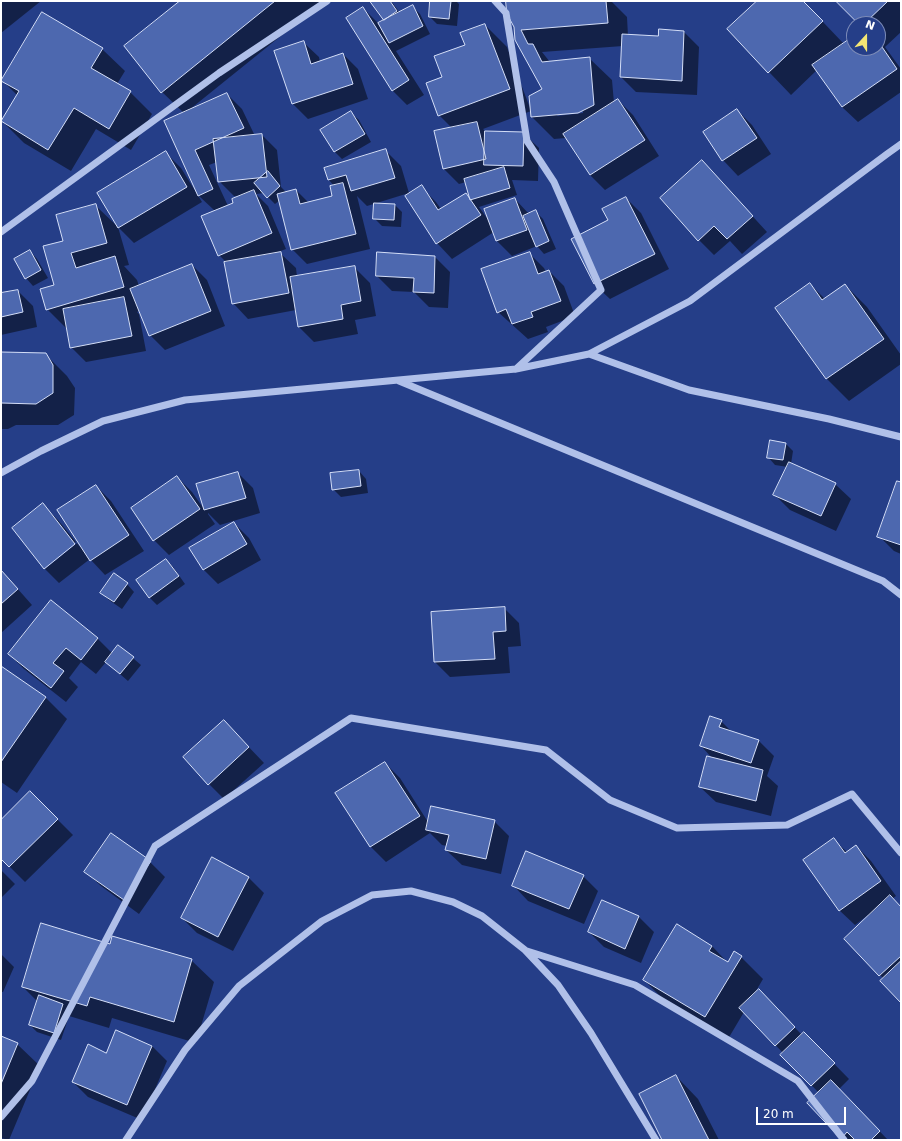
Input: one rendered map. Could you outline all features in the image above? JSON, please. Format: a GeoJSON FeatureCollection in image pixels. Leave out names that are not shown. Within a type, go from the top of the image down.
{"type":"FeatureCollection","features":[{"type":"Feature","properties":{"kind":"street"},"geometry":{"type":"LineString","coordinates":[[1,232],[219,73],[327,1]]}},
{"type":"Feature","properties":{"kind":"street"},"geometry":{"type":"LineString","coordinates":[[495,1],[506,13],[527,141],[554,182],[601,290],[516,369]]}},
{"type":"Feature","properties":{"kind":"street"},"geometry":{"type":"LineString","coordinates":[[1,473],[41,451],[103,422],[185,400],[516,369],[589,354],[690,301],[880,158],[901,144]]}},
{"type":"Feature","properties":{"kind":"street"},"geometry":{"type":"LineString","coordinates":[[589,354],[689,390],[829,419],[901,437]]}},
{"type":"Feature","properties":{"kind":"street"},"geometry":{"type":"LineString","coordinates":[[397,380],[884,581],[901,595]]}},
{"type":"Feature","properties":{"kind":"street"},"geometry":{"type":"LineString","coordinates":[[1,1117],[32,1081],[155,846],[351,718],[546,750],[610,800],[677,828],[787,825],[852,794],[901,853]]}},
{"type":"Feature","properties":{"kind":"street"},"geometry":{"type":"LineString","coordinates":[[126,1140],[185,1050],[239,986],[322,921],[372,895],[411,891],[453,902],[482,916],[525,950],[558,985],[591,1033],[656,1140]]}},
{"type":"Feature","properties":{"kind":"street"},"geometry":{"type":"LineString","coordinates":[[525,950],[635,985],[798,1081],[844,1140]]}},
{"type":"Feature","properties":{"kind":"building"},"geometry":{"type":"Polygon","coordinates":[[[180,1],[275,1],[161,93],[124,46],[180,1]]]}},
{"type":"Feature","properties":{"kind":"building"},"geometry":{"type":"Polygon","coordinates":[[[370,1],[390,1],[397,11],[384,20],[370,1]]]}},
{"type":"Feature","properties":{"kind":"building"},"geometry":{"type":"Polygon","coordinates":[[[430,1],[451,1],[449,19],[429,17],[430,1]]]}},
{"type":"Feature","properties":{"kind":"building"},"geometry":{"type":"Polygon","coordinates":[[[506,1],[606,1],[608,23],[521,30],[528,44],[533,44],[542,62],[590,57],[594,105],[578,113],[531,117],[529,96],[542,89],[515,40],[514,27],[507,14],[506,1]]]}},
{"type":"Feature","properties":{"kind":"building"},"geometry":{"type":"Polygon","coordinates":[[[757,1],[803,1],[823,21],[768,73],[727,29],[757,1]]]}},
{"type":"Feature","properties":{"kind":"building"},"geometry":{"type":"Polygon","coordinates":[[[836,1],[888,1],[872,16],[851,16],[836,1]]]}},
{"type":"Feature","properties":{"kind":"building"},"geometry":{"type":"Polygon","coordinates":[[[413,5],[423,26],[389,43],[378,23],[413,5]]]}},
{"type":"Feature","properties":{"kind":"building"},"geometry":{"type":"Polygon","coordinates":[[[363,7],[409,80],[392,91],[346,18],[363,7]]]}},
{"type":"Feature","properties":{"kind":"building"},"geometry":{"type":"Polygon","coordinates":[[[42,12],[103,48],[91,68],[131,91],[109,129],[74,108],[48,150],[1,121],[19,91],[1,81],[42,12]]]}},
{"type":"Feature","properties":{"kind":"building"},"geometry":{"type":"Polygon","coordinates":[[[485,24],[510,89],[438,116],[426,83],[442,77],[434,56],[465,45],[460,33],[485,24]]]}},
{"type":"Feature","properties":{"kind":"building"},"geometry":{"type":"Polygon","coordinates":[[[659,29],[684,31],[682,81],[620,77],[622,34],[658,36],[659,29]]]}},
{"type":"Feature","properties":{"kind":"building"},"geometry":{"type":"Polygon","coordinates":[[[304,41],[311,64],[343,53],[353,84],[292,104],[274,51],[304,41]]]}},
{"type":"Feature","properties":{"kind":"building"},"geometry":{"type":"Polygon","coordinates":[[[846,42],[846,56],[886,56],[886,53],[897,69],[842,107],[812,65],[846,42]]]}},
{"type":"Feature","properties":{"kind":"building"},"geometry":{"type":"Polygon","coordinates":[[[227,93],[244,128],[195,150],[213,189],[198,196],[164,121],[227,93]]]}},
{"type":"Feature","properties":{"kind":"building"},"geometry":{"type":"Polygon","coordinates":[[[618,99],[645,140],[590,175],[563,134],[618,99]]]}},
{"type":"Feature","properties":{"kind":"building"},"geometry":{"type":"Polygon","coordinates":[[[737,109],[757,138],[722,161],[703,132],[737,109]]]}},
{"type":"Feature","properties":{"kind":"building"},"geometry":{"type":"Polygon","coordinates":[[[351,111],[365,134],[334,152],[320,130],[351,111]]]}},
{"type":"Feature","properties":{"kind":"building"},"geometry":{"type":"Polygon","coordinates":[[[477,122],[486,159],[443,169],[434,131],[477,122]]]}},
{"type":"Feature","properties":{"kind":"building"},"geometry":{"type":"Polygon","coordinates":[[[485,131],[524,132],[523,166],[484,165],[485,131]]]}},
{"type":"Feature","properties":{"kind":"building"},"geometry":{"type":"Polygon","coordinates":[[[262,134],[267,177],[218,182],[213,139],[262,134]]]}},
{"type":"Feature","properties":{"kind":"building"},"geometry":{"type":"Polygon","coordinates":[[[386,149],[395,178],[351,191],[346,175],[328,180],[324,168],[386,149]]]}},
{"type":"Feature","properties":{"kind":"building"},"geometry":{"type":"Polygon","coordinates":[[[166,151],[187,187],[118,228],[97,193],[166,151]]]}},
{"type":"Feature","properties":{"kind":"building"},"geometry":{"type":"Polygon","coordinates":[[[702,160],[753,216],[727,239],[714,226],[698,241],[660,198],[702,160]]]}},
{"type":"Feature","properties":{"kind":"building"},"geometry":{"type":"Polygon","coordinates":[[[504,167],[510,188],[470,200],[464,179],[504,167]]]}},
{"type":"Feature","properties":{"kind":"building"},"geometry":{"type":"Polygon","coordinates":[[[268,171],[280,186],[267,198],[254,183],[268,171]]]}},
{"type":"Feature","properties":{"kind":"building"},"geometry":{"type":"Polygon","coordinates":[[[343,183],[356,234],[291,250],[277,194],[296,189],[300,204],[332,196],[330,186],[343,183]]]}},
{"type":"Feature","properties":{"kind":"building"},"geometry":{"type":"Polygon","coordinates":[[[422,185],[438,210],[466,193],[481,215],[436,244],[405,196],[422,185]]]}},
{"type":"Feature","properties":{"kind":"building"},"geometry":{"type":"Polygon","coordinates":[[[254,190],[272,233],[218,256],[201,216],[233,203],[232,199],[254,190]]]}},
{"type":"Feature","properties":{"kind":"building"},"geometry":{"type":"Polygon","coordinates":[[[626,197],[655,254],[594,284],[571,239],[608,220],[602,209],[626,197]]]}},
{"type":"Feature","properties":{"kind":"building"},"geometry":{"type":"Polygon","coordinates":[[[515,198],[527,230],[496,241],[484,209],[515,198]]]}},
{"type":"Feature","properties":{"kind":"building"},"geometry":{"type":"Polygon","coordinates":[[[374,203],[395,204],[394,220],[373,219],[374,203]]]}},
{"type":"Feature","properties":{"kind":"building"},"geometry":{"type":"Polygon","coordinates":[[[96,204],[107,243],[71,253],[76,268],[115,256],[124,287],[46,310],[40,289],[54,285],[43,246],[63,241],[56,215],[96,204]]]}},
{"type":"Feature","properties":{"kind":"building"},"geometry":{"type":"Polygon","coordinates":[[[536,210],[549,241],[536,247],[523,216],[536,210]]]}},
{"type":"Feature","properties":{"kind":"building"},"geometry":{"type":"Polygon","coordinates":[[[30,250],[41,270],[25,279],[14,259],[30,250]]]}},
{"type":"Feature","properties":{"kind":"building"},"geometry":{"type":"Polygon","coordinates":[[[281,252],[289,293],[232,304],[224,262],[281,252]]]}},
{"type":"Feature","properties":{"kind":"building"},"geometry":{"type":"Polygon","coordinates":[[[377,252],[435,256],[434,293],[413,292],[414,278],[376,276],[377,252]]]}},
{"type":"Feature","properties":{"kind":"building"},"geometry":{"type":"Polygon","coordinates":[[[530,252],[538,274],[549,270],[561,301],[531,312],[533,317],[512,324],[506,309],[497,313],[481,269],[530,252]]]}},
{"type":"Feature","properties":{"kind":"building"},"geometry":{"type":"Polygon","coordinates":[[[192,264],[211,311],[149,336],[130,289],[192,264]]]}},
{"type":"Feature","properties":{"kind":"building"},"geometry":{"type":"Polygon","coordinates":[[[355,266],[361,301],[341,305],[343,319],[298,327],[290,277],[355,266]]]}},
{"type":"Feature","properties":{"kind":"building"},"geometry":{"type":"Polygon","coordinates":[[[810,283],[822,300],[845,284],[884,339],[826,379],[775,308],[810,283]]]}},
{"type":"Feature","properties":{"kind":"building"},"geometry":{"type":"Polygon","coordinates":[[[18,290],[23,312],[1,317],[1,293],[18,290]]]}},
{"type":"Feature","properties":{"kind":"building"},"geometry":{"type":"Polygon","coordinates":[[[124,297],[132,336],[70,348],[63,309],[124,297]]]}},
{"type":"Feature","properties":{"kind":"building"},"geometry":{"type":"Polygon","coordinates":[[[1,352],[46,353],[53,365],[53,393],[36,404],[1,403],[1,352]]]}},
{"type":"Feature","properties":{"kind":"building"},"geometry":{"type":"Polygon","coordinates":[[[770,440],[786,443],[783,460],[767,458],[770,440]]]}},
{"type":"Feature","properties":{"kind":"building"},"geometry":{"type":"Polygon","coordinates":[[[789,462],[836,483],[821,516],[773,495],[789,462]]]}},
{"type":"Feature","properties":{"kind":"building"},"geometry":{"type":"Polygon","coordinates":[[[359,470],[361,486],[332,490],[330,473],[359,470]]]}},
{"type":"Feature","properties":{"kind":"building"},"geometry":{"type":"Polygon","coordinates":[[[238,472],[246,498],[204,510],[196,484],[238,472]]]}},
{"type":"Feature","properties":{"kind":"building"},"geometry":{"type":"Polygon","coordinates":[[[177,476],[200,509],[153,541],[131,508],[177,476]]]}},
{"type":"Feature","properties":{"kind":"building"},"geometry":{"type":"Polygon","coordinates":[[[897,481],[901,482],[901,545],[877,537],[897,481]]]}},
{"type":"Feature","properties":{"kind":"building"},"geometry":{"type":"Polygon","coordinates":[[[96,485],[129,535],[90,561],[57,510],[96,485]]]}},
{"type":"Feature","properties":{"kind":"building"},"geometry":{"type":"Polygon","coordinates":[[[43,503],[75,544],[44,569],[12,528],[43,503]]]}},
{"type":"Feature","properties":{"kind":"building"},"geometry":{"type":"Polygon","coordinates":[[[234,522],[247,544],[203,570],[189,548],[234,522]]]}},
{"type":"Feature","properties":{"kind":"building"},"geometry":{"type":"Polygon","coordinates":[[[166,559],[179,576],[149,598],[136,580],[166,559]]]}},
{"type":"Feature","properties":{"kind":"building"},"geometry":{"type":"Polygon","coordinates":[[[1,570],[18,589],[1,604],[1,570]]]}},
{"type":"Feature","properties":{"kind":"building"},"geometry":{"type":"Polygon","coordinates":[[[114,573],[128,583],[114,602],[100,593],[114,573]]]}},
{"type":"Feature","properties":{"kind":"building"},"geometry":{"type":"Polygon","coordinates":[[[51,600],[98,638],[81,660],[66,648],[53,663],[64,671],[51,688],[8,654],[51,600]]]}},
{"type":"Feature","properties":{"kind":"building"},"geometry":{"type":"Polygon","coordinates":[[[505,607],[506,631],[493,632],[495,659],[434,662],[431,612],[505,607]]]}},
{"type":"Feature","properties":{"kind":"building"},"geometry":{"type":"Polygon","coordinates":[[[118,645],[134,657],[120,674],[105,662],[118,645]]]}},
{"type":"Feature","properties":{"kind":"building"},"geometry":{"type":"Polygon","coordinates":[[[1,666],[46,697],[1,762],[1,666]]]}},
{"type":"Feature","properties":{"kind":"building"},"geometry":{"type":"Polygon","coordinates":[[[710,716],[722,720],[719,727],[759,740],[751,763],[700,746],[710,716]]]}},
{"type":"Feature","properties":{"kind":"building"},"geometry":{"type":"Polygon","coordinates":[[[224,720],[249,747],[208,785],[183,757],[224,720]]]}},
{"type":"Feature","properties":{"kind":"building"},"geometry":{"type":"Polygon","coordinates":[[[707,756],[763,770],[756,801],[699,787],[707,756]]]}},
{"type":"Feature","properties":{"kind":"building"},"geometry":{"type":"Polygon","coordinates":[[[385,762],[420,816],[370,847],[335,793],[385,762]]]}},
{"type":"Feature","properties":{"kind":"building"},"geometry":{"type":"Polygon","coordinates":[[[30,791],[58,819],[9,867],[1,859],[1,820],[30,791]]]}},
{"type":"Feature","properties":{"kind":"building"},"geometry":{"type":"Polygon","coordinates":[[[431,806],[495,820],[486,859],[445,850],[449,835],[426,830],[431,806]]]}},
{"type":"Feature","properties":{"kind":"building"},"geometry":{"type":"Polygon","coordinates":[[[111,833],[151,861],[124,900],[84,872],[111,833]]]}},
{"type":"Feature","properties":{"kind":"building"},"geometry":{"type":"Polygon","coordinates":[[[834,838],[845,853],[856,845],[881,881],[839,911],[803,860],[834,838]]]}},
{"type":"Feature","properties":{"kind":"building"},"geometry":{"type":"Polygon","coordinates":[[[526,851],[584,875],[569,909],[512,886],[526,851]]]}},
{"type":"Feature","properties":{"kind":"building"},"geometry":{"type":"Polygon","coordinates":[[[212,857],[249,877],[218,937],[181,918],[212,857]]]}},
{"type":"Feature","properties":{"kind":"building"},"geometry":{"type":"Polygon","coordinates":[[[890,895],[901,907],[901,956],[879,976],[844,939],[890,895]]]}},
{"type":"Feature","properties":{"kind":"building"},"geometry":{"type":"Polygon","coordinates":[[[602,900],[639,916],[625,949],[588,932],[602,900]]]}},
{"type":"Feature","properties":{"kind":"building"},"geometry":{"type":"Polygon","coordinates":[[[41,923],[110,944],[112,936],[192,959],[174,1022],[90,997],[87,1006],[22,987],[41,923]]]}},
{"type":"Feature","properties":{"kind":"building"},"geometry":{"type":"Polygon","coordinates":[[[677,924],[712,946],[709,951],[728,962],[734,951],[742,956],[705,1017],[643,980],[677,924]]]}},
{"type":"Feature","properties":{"kind":"building"},"geometry":{"type":"Polygon","coordinates":[[[901,961],[901,1003],[880,981],[901,961]]]}},
{"type":"Feature","properties":{"kind":"building"},"geometry":{"type":"Polygon","coordinates":[[[759,989],[795,1027],[775,1046],[739,1008],[759,989]]]}},
{"type":"Feature","properties":{"kind":"building"},"geometry":{"type":"Polygon","coordinates":[[[39,995],[63,1004],[54,1033],[29,1025],[39,995]]]}},
{"type":"Feature","properties":{"kind":"building"},"geometry":{"type":"Polygon","coordinates":[[[116,1030],[152,1046],[127,1105],[72,1082],[88,1044],[106,1053],[116,1030]]]}},
{"type":"Feature","properties":{"kind":"building"},"geometry":{"type":"Polygon","coordinates":[[[804,1032],[835,1063],[811,1086],[780,1055],[804,1032]]]}},
{"type":"Feature","properties":{"kind":"building"},"geometry":{"type":"Polygon","coordinates":[[[1,1036],[18,1043],[1,1084],[1,1036]]]}},
{"type":"Feature","properties":{"kind":"building"},"geometry":{"type":"Polygon","coordinates":[[[676,1075],[709,1140],[662,1140],[639,1094],[676,1075]]]}},
{"type":"Feature","properties":{"kind":"building"},"geometry":{"type":"Polygon","coordinates":[[[831,1080],[880,1131],[871,1140],[855,1140],[847,1132],[841,1139],[807,1103],[831,1080]]]}}]}
